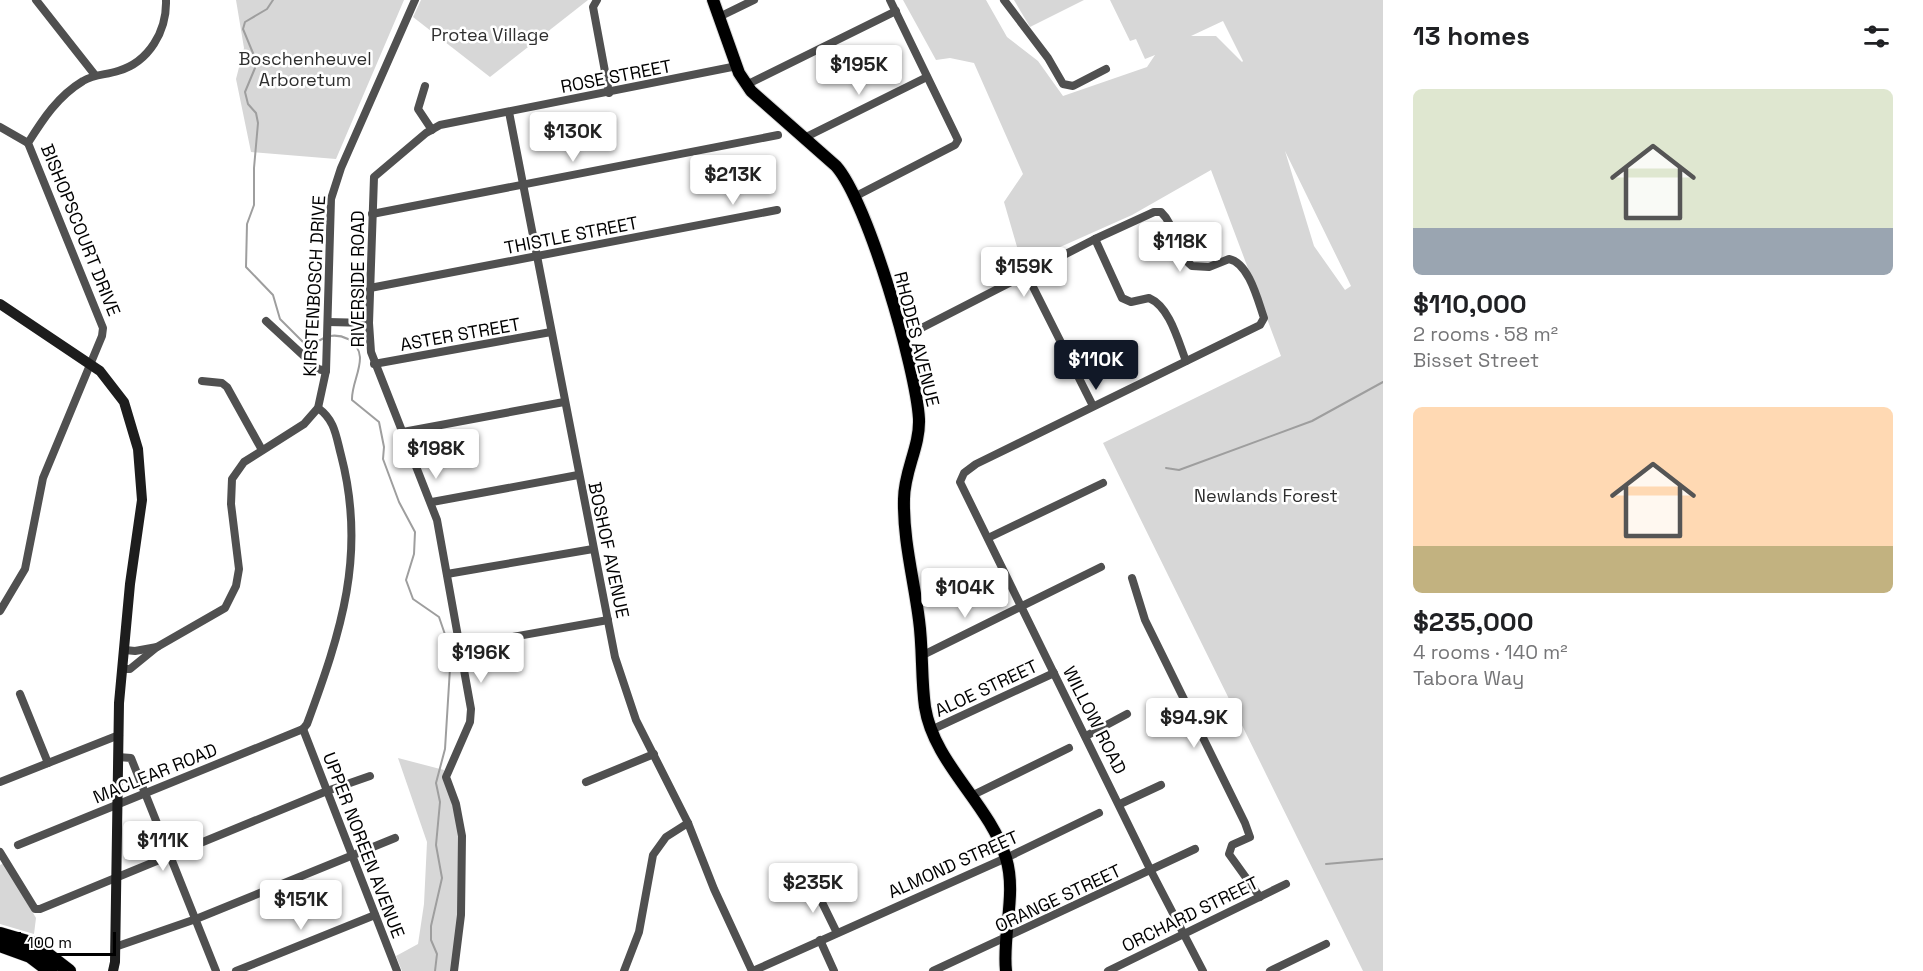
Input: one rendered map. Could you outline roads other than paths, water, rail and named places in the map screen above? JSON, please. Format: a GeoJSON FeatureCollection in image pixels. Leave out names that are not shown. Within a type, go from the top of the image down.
{"type":"FeatureCollection","features":[{"type":"Feature","properties":{"kind":"highway"},"geometry":{"type":"LineString","coordinates":[[0,934],[34,945],[69,971]]}},
{"type":"Feature","properties":{"kind":"highway"},"geometry":{"type":"LineString","coordinates":[[0,945],[30,956],[50,971]]}},
{"type":"Feature","properties":{"kind":"main road","name":"RHODES AVENUE"},"geometry":{"type":"LineString","coordinates":[[713,0],[746,85],[761,102],[839,170],[856,196],[902,338],[919,420],[919,434],[906,472],[903,498],[925,707],[931,730],[1006,858],[1010,894],[1006,971]]}},
{"type":"Feature","properties":{"kind":"street"},"geometry":{"type":"LineString","coordinates":[[36,0],[95,75]]}},
{"type":"Feature","properties":{"kind":"street","name":"BISHOPSCOURT DRIVE"},"geometry":{"type":"LineString","coordinates":[[0,611],[24,569],[43,478],[102,336],[101,321],[28,143],[55,104],[76,86],[95,75],[133,65],[145,54],[163,29],[166,0]]}},
{"type":"Feature","properties":{"kind":"street","name":"KIRSTENBOSCH DRIVE"},"geometry":{"type":"LineString","coordinates":[[318,408],[326,371],[331,199],[334,186],[415,0]]}},
{"type":"Feature","properties":{"kind":"street"},"geometry":{"type":"LineString","coordinates":[[597,0],[592,7],[609,93]]}},
{"type":"Feature","properties":{"kind":"street"},"geometry":{"type":"LineString","coordinates":[[719,17],[754,0]]}},
{"type":"Feature","properties":{"kind":"street"},"geometry":{"type":"LineString","coordinates":[[856,196],[955,145],[958,138],[890,0]]}},
{"type":"Feature","properties":{"kind":"street"},"geometry":{"type":"LineString","coordinates":[[1004,0],[1048,58],[1063,84],[1073,87],[1106,69]]}},
{"type":"Feature","properties":{"kind":"street"},"geometry":{"type":"LineString","coordinates":[[746,85],[896,11]]}},
{"type":"Feature","properties":{"kind":"street","name":"ROSE STREET"},"geometry":{"type":"LineString","coordinates":[[375,175],[443,124],[737,66]]}},
{"type":"Feature","properties":{"kind":"street"},"geometry":{"type":"LineString","coordinates":[[804,138],[927,76]]}},
{"type":"Feature","properties":{"kind":"street"},"geometry":{"type":"LineString","coordinates":[[424,86],[418,109],[432,130]]}},
{"type":"Feature","properties":{"kind":"street","name":"BOSHOF AVENUE"},"geometry":{"type":"LineString","coordinates":[[509,112],[616,662],[636,720],[688,823],[714,889],[753,971]]}},
{"type":"Feature","properties":{"kind":"street"},"geometry":{"type":"LineString","coordinates":[[0,128],[28,143]]}},
{"type":"Feature","properties":{"kind":"street"},"geometry":{"type":"LineString","coordinates":[[372,214],[778,135]]}},
{"type":"Feature","properties":{"kind":"street","name":"RIVERSIDE ROAD"},"geometry":{"type":"LineString","coordinates":[[375,175],[372,186],[369,323],[374,364],[432,502],[462,645],[472,717],[446,777],[456,804],[462,836],[461,915],[454,971]]}},
{"type":"Feature","properties":{"kind":"street","name":"THISTLE STREET"},"geometry":{"type":"LineString","coordinates":[[370,288],[777,210]]}},
{"type":"Feature","properties":{"kind":"street"},"geometry":{"type":"LineString","coordinates":[[902,338],[1095,239],[1147,214],[1161,212],[1169,224],[1178,248],[1192,266],[1209,267],[1229,259],[1238,262],[1244,270],[1263,314],[1263,322],[1093,406],[1027,275]]}},
{"type":"Feature","properties":{"kind":"street"},"geometry":{"type":"LineString","coordinates":[[1095,239],[1122,297],[1131,302],[1149,298],[1156,302],[1175,331],[1186,361]]}},
{"type":"Feature","properties":{"kind":"street"},"geometry":{"type":"LineString","coordinates":[[0,304],[90,364],[111,382],[124,402],[134,430],[142,474],[142,500],[130,584],[119,703],[113,971]]}},
{"type":"Feature","properties":{"kind":"street"},"geometry":{"type":"LineString","coordinates":[[266,321],[318,369],[326,371]]}},
{"type":"Feature","properties":{"kind":"street"},"geometry":{"type":"LineString","coordinates":[[328,325],[369,323]]}},
{"type":"Feature","properties":{"kind":"street","name":"ASTER STREET"},"geometry":{"type":"LineString","coordinates":[[374,364],[550,332]]}},
{"type":"Feature","properties":{"kind":"street"},"geometry":{"type":"LineString","coordinates":[[202,381],[222,383],[227,387],[262,450]]}},
{"type":"Feature","properties":{"kind":"street"},"geometry":{"type":"LineString","coordinates":[[403,432],[564,402]]}},
{"type":"Feature","properties":{"kind":"street","name":"WILLOW ROAD"},"geometry":{"type":"LineString","coordinates":[[1093,406],[968,469],[960,482],[1151,871],[1203,971]]}},
{"type":"Feature","properties":{"kind":"street"},"geometry":{"type":"LineString","coordinates":[[123,669],[130,669],[158,647],[218,614],[231,600],[239,569],[230,486],[237,468],[304,424],[318,408],[328,415],[334,427],[352,504],[353,539],[351,578],[336,642],[307,724],[303,729]]}},
{"type":"Feature","properties":{"kind":"street"},"geometry":{"type":"LineString","coordinates":[[432,502],[578,475]]}},
{"type":"Feature","properties":{"kind":"street"},"geometry":{"type":"LineString","coordinates":[[988,538],[1103,483]]}},
{"type":"Feature","properties":{"kind":"street"},"geometry":{"type":"LineString","coordinates":[[447,574],[593,549]]}},
{"type":"Feature","properties":{"kind":"street"},"geometry":{"type":"LineString","coordinates":[[921,656],[1021,604],[1101,567]]}},
{"type":"Feature","properties":{"kind":"street"},"geometry":{"type":"LineString","coordinates":[[1132,578],[1145,620],[1245,823],[1250,837],[1233,844],[1229,854],[1260,897]]}},
{"type":"Feature","properties":{"kind":"street"},"geometry":{"type":"LineString","coordinates":[[462,645],[608,620]]}},
{"type":"Feature","properties":{"kind":"street"},"geometry":{"type":"LineString","coordinates":[[125,650],[135,651],[158,647]]}},
{"type":"Feature","properties":{"kind":"street","name":"ALOE STREET"},"geometry":{"type":"LineString","coordinates":[[931,730],[1054,673]]}},
{"type":"Feature","properties":{"kind":"street"},"geometry":{"type":"LineString","coordinates":[[20,694],[48,763]]}},
{"type":"Feature","properties":{"kind":"street"},"geometry":{"type":"LineString","coordinates":[[1086,736],[1127,714]]}},
{"type":"Feature","properties":{"kind":"street","name":"UPPER NOREEN AVENUE"},"geometry":{"type":"LineString","coordinates":[[303,729],[397,971]]}},
{"type":"Feature","properties":{"kind":"street","name":"MACLEAR ROAD"},"geometry":{"type":"LineString","coordinates":[[18,845],[303,729]]}},
{"type":"Feature","properties":{"kind":"street"},"geometry":{"type":"LineString","coordinates":[[0,782],[119,735]]}},
{"type":"Feature","properties":{"kind":"street"},"geometry":{"type":"LineString","coordinates":[[971,796],[1069,748]]}},
{"type":"Feature","properties":{"kind":"street"},"geometry":{"type":"LineString","coordinates":[[586,782],[654,754]]}},
{"type":"Feature","properties":{"kind":"street"},"geometry":{"type":"LineString","coordinates":[[118,757],[131,758],[216,971]]}},
{"type":"Feature","properties":{"kind":"street"},"geometry":{"type":"LineString","coordinates":[[0,852],[35,909],[327,790],[370,776]]}},
{"type":"Feature","properties":{"kind":"street"},"geometry":{"type":"LineString","coordinates":[[1120,804],[1161,785]]}},
{"type":"Feature","properties":{"kind":"street","name":"ALMOND STREET"},"geometry":{"type":"LineString","coordinates":[[753,971],[1006,858],[1099,813]]}},
{"type":"Feature","properties":{"kind":"street"},"geometry":{"type":"LineString","coordinates":[[624,971],[639,932],[653,855],[666,837],[688,823]]}},
{"type":"Feature","properties":{"kind":"street"},"geometry":{"type":"LineString","coordinates":[[105,971],[115,952],[395,838]]}},
{"type":"Feature","properties":{"kind":"street","name":"ORANGE STREET"},"geometry":{"type":"LineString","coordinates":[[933,971],[1006,939],[1195,849]]}},
{"type":"Feature","properties":{"kind":"street"},"geometry":{"type":"LineString","coordinates":[[813,884],[837,933]]}},
{"type":"Feature","properties":{"kind":"street","name":"ORCHARD STREET"},"geometry":{"type":"LineString","coordinates":[[1108,971],[1286,884]]}},
{"type":"Feature","properties":{"kind":"street"},"geometry":{"type":"LineString","coordinates":[[236,971],[375,915]]}},
{"type":"Feature","properties":{"kind":"street"},"geometry":{"type":"LineString","coordinates":[[820,940],[834,971]]}},
{"type":"Feature","properties":{"kind":"street"},"geometry":{"type":"LineString","coordinates":[[1270,971],[1326,944]]}},
{"type":"Feature","properties":{"kind":"waterway"},"geometry":{"type":"LineString","coordinates":[[273,0],[267,9],[245,22],[243,29],[255,58],[255,68],[245,92],[248,104],[256,113],[258,123],[254,168],[254,205],[247,224],[246,267],[273,295],[280,319],[305,344],[311,345],[324,338]]}},
{"type":"Feature","properties":{"kind":"waterway"},"geometry":{"type":"LineString","coordinates":[[330,336],[348,339],[359,352],[359,367],[352,400],[379,422],[384,447],[383,459],[399,502],[415,532],[414,554],[406,580],[413,599],[439,617],[451,652],[445,749],[436,783],[440,802],[436,845],[442,878],[431,926],[431,940],[437,954],[435,971]]}},
{"type":"Feature","properties":{"kind":"waterway"},"geometry":{"type":"LineString","coordinates":[[1166,468],[1179,470],[1312,421],[1383,382]]}},
{"type":"Feature","properties":{"kind":"waterway"},"geometry":{"type":"LineString","coordinates":[[1326,864],[1383,859]]}},
{"type":"Feature","properties":{"kind":"park label","name":"Protea Village"},"geometry":{"type":"Point","coordinates":[490,34]}},
{"type":"Feature","properties":{"kind":"park label","name":"Boschenheuvel Arboretum"},"geometry":{"type":"Point","coordinates":[305,68]}},
{"type":"Feature","properties":{"kind":"park label","name":"Newlands Forest"},"geometry":{"type":"Point","coordinates":[1266,495]}}]}
